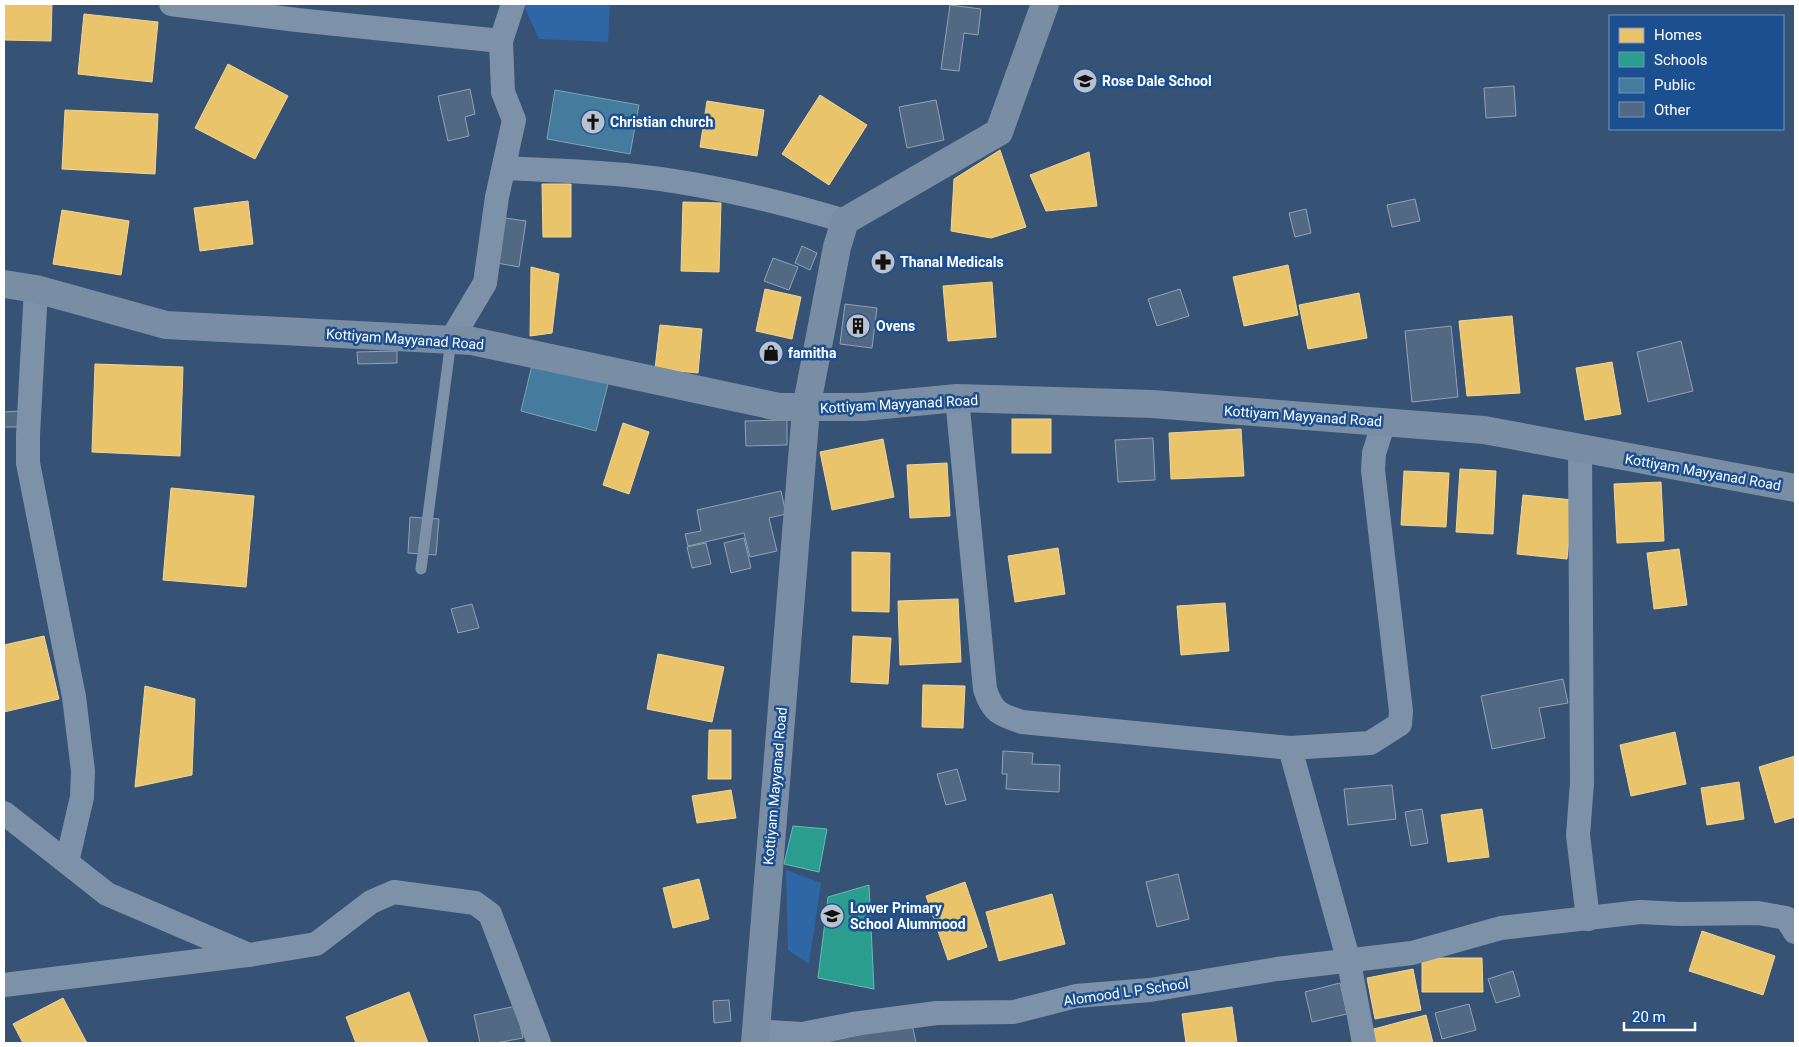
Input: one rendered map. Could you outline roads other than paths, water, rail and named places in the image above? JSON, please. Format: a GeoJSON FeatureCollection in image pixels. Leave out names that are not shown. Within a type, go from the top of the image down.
{"type":"FeatureCollection","features":[{"type":"Feature","properties":{"kind":"street"},"geometry":{"type":"LineString","coordinates":[[171,4],[297,20],[501,41]]}},
{"type":"Feature","properties":{"kind":"street"},"geometry":{"type":"LineString","coordinates":[[451,340],[485,283],[497,197],[505,168],[514,120],[503,92],[501,41],[513,4]]}},
{"type":"Feature","properties":{"kind":"street"},"geometry":{"type":"LineString","coordinates":[[505,168],[627,175],[775,200],[845,221],[999,132],[1045,4]]}},
{"type":"Feature","properties":{"kind":"street","name":"Kottiyam Mayyanad Road"},"geometry":{"type":"LineString","coordinates":[[755,1037],[806,409],[838,247],[845,221]]}},
{"type":"Feature","properties":{"kind":"street","name":"Kottiyam Mayyanad Road"},"geometry":{"type":"LineString","coordinates":[[4,284],[36,289],[166,325],[472,341],[779,407],[806,409],[863,407],[957,398],[1152,404],[1384,422],[1484,430],[1795,488]]}},
{"type":"Feature","properties":{"kind":"street"},"geometry":{"type":"LineString","coordinates":[[36,289],[28,463],[74,697],[83,771],[82,797],[67,862]]}},
{"type":"Feature","properties":{"kind":"street"},"geometry":{"type":"LineString","coordinates":[[957,398],[984,689],[990,704],[1003,716],[1022,722],[1290,748],[1370,743],[1400,724],[1401,711],[1373,470],[1374,453],[1384,422]]}},
{"type":"Feature","properties":{"kind":"street"},"geometry":{"type":"LineString","coordinates":[[1580,449],[1582,783],[1578,835],[1588,919]]}},
{"type":"Feature","properties":{"kind":"street"},"geometry":{"type":"LineString","coordinates":[[1290,748],[1349,962],[1364,1043]]}},
{"type":"Feature","properties":{"kind":"street"},"geometry":{"type":"LineString","coordinates":[[4,813],[107,894],[249,954]]}},
{"type":"Feature","properties":{"kind":"street"},"geometry":{"type":"LineString","coordinates":[[4,985],[316,944],[371,902],[394,892],[475,903],[490,914],[539,1043]]}},
{"type":"Feature","properties":{"kind":"street","name":"Alomood L P School"},"geometry":{"type":"LineString","coordinates":[[755,1037],[802,1034],[853,1024],[937,1013],[1014,1012],[1076,996],[1150,990],[1277,969],[1349,962],[1412,953],[1501,928],[1640,912],[1758,914],[1786,918],[1795,932]]}},
{"type":"Feature","properties":{"kind":"lane"},"geometry":{"type":"LineString","coordinates":[[420,569],[451,340]]}},
{"type":"Feature","properties":{"kind":"place","name":"Rose Dale School"},"geometry":{"type":"Point","coordinates":[1085,81]}},
{"type":"Feature","properties":{"kind":"place","name":"Christian church"},"geometry":{"type":"Point","coordinates":[593,122]}},
{"type":"Feature","properties":{"kind":"place","name":"Thanal Medicals"},"geometry":{"type":"Point","coordinates":[883,262]}},
{"type":"Feature","properties":{"kind":"place","name":"Ovens"},"geometry":{"type":"Point","coordinates":[858,326]}},
{"type":"Feature","properties":{"kind":"place","name":"famitha"},"geometry":{"type":"Point","coordinates":[771,353]}},
{"type":"Feature","properties":{"kind":"place","name":"Lower Primary School Alummood"},"geometry":{"type":"Point","coordinates":[832,916]}}]}
